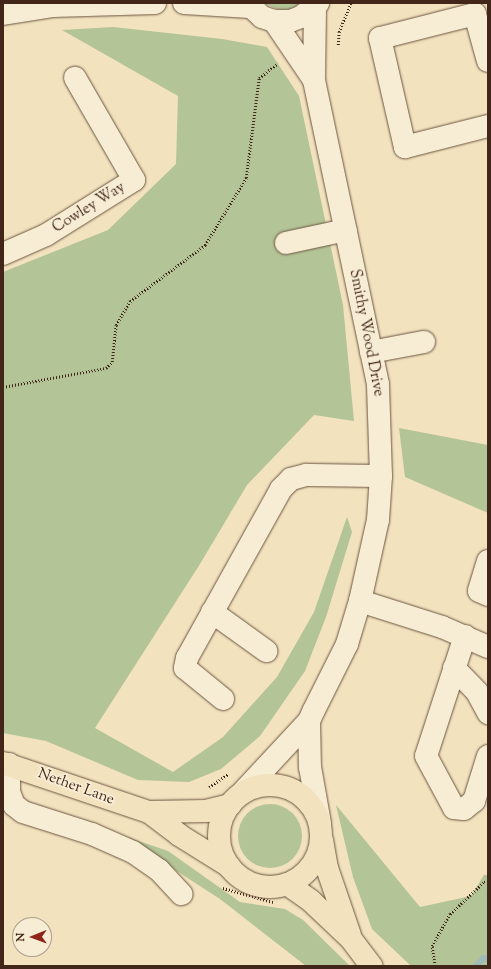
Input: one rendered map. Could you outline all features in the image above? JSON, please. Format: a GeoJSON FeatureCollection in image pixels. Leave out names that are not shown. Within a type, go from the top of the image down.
{"type":"FeatureCollection","features":[{"type":"Feature","properties":{"kind":"main road","name":"Nether Lane"},"geometry":{"type":"LineString","coordinates":[[6,763],[148,812],[179,835],[229,866]]}},
{"type":"Feature","properties":{"kind":"main road"},"geometry":{"type":"LineString","coordinates":[[321,831],[318,854],[311,867],[300,877],[287,884],[271,887],[255,885],[240,878],[229,866],[222,852],[219,835],[222,819],[235,799],[261,786],[272,785],[288,788],[302,796],[313,808],[321,831],[326,868],[351,939]]}},
{"type":"Feature","properties":{"kind":"main road","name":"Nether Lane"},"geometry":{"type":"LineString","coordinates":[[148,812],[206,811],[235,799]]}},
{"type":"Feature","properties":{"kind":"main road"},"geometry":{"type":"LineString","coordinates":[[287,884],[311,900],[351,939],[371,966]]}},
{"type":"Feature","properties":{"kind":"street"},"geometry":{"type":"LineString","coordinates":[[3,14],[53,6],[155,3]]}},
{"type":"Feature","properties":{"kind":"street"},"geometry":{"type":"LineString","coordinates":[[184,3],[248,5],[262,17],[274,21],[302,18],[316,6]]}},
{"type":"Feature","properties":{"kind":"street","name":"Smithy Wood Drive"},"geometry":{"type":"LineString","coordinates":[[235,799],[309,721],[347,644],[360,601],[378,520],[381,476],[378,384],[314,80],[316,6]]}},
{"type":"Feature","properties":{"kind":"street"},"geometry":{"type":"LineString","coordinates":[[488,61],[475,14],[380,38],[405,147],[488,126]]}},
{"type":"Feature","properties":{"kind":"street","name":"Smithy Wood Drive"},"geometry":{"type":"LineString","coordinates":[[274,21],[314,80]]}},
{"type":"Feature","properties":{"kind":"street","name":"Cowley Way"},"geometry":{"type":"LineString","coordinates":[[3,254],[46,235],[134,180],[75,78]]}},
{"type":"Feature","properties":{"kind":"street"},"geometry":{"type":"LineString","coordinates":[[286,243],[346,230]]}},
{"type":"Feature","properties":{"kind":"street"},"geometry":{"type":"LineString","coordinates":[[371,352],[424,342]]}},
{"type":"Feature","properties":{"kind":"street"},"geometry":{"type":"LineString","coordinates":[[223,699],[185,668],[188,658],[212,612],[281,489],[291,479],[306,475],[381,476]]}},
{"type":"Feature","properties":{"kind":"street"},"geometry":{"type":"LineString","coordinates":[[488,562],[479,591],[488,596]]}},
{"type":"Feature","properties":{"kind":"street"},"geometry":{"type":"LineString","coordinates":[[360,601],[465,636],[488,647]]}},
{"type":"Feature","properties":{"kind":"street"},"geometry":{"type":"LineString","coordinates":[[212,612],[266,651]]}},
{"type":"Feature","properties":{"kind":"street"},"geometry":{"type":"LineString","coordinates":[[465,636],[426,756],[454,808],[464,809],[474,801],[488,756]]}},
{"type":"Feature","properties":{"kind":"street"},"geometry":{"type":"LineString","coordinates":[[454,668],[476,692],[488,712]]}},
{"type":"Feature","properties":{"kind":"street","name":"Smithy Wood Drive"},"geometry":{"type":"LineString","coordinates":[[309,721],[310,767],[321,831]]}},
{"type":"Feature","properties":{"kind":"street"},"geometry":{"type":"LineString","coordinates":[[6,763],[9,792],[14,805],[23,812],[92,834],[133,852],[159,870],[181,894]]}},
{"type":"Feature","properties":{"kind":"path"},"geometry":{"type":"LineString","coordinates":[[338,48],[339,32],[351,3]]}},
{"type":"Feature","properties":{"kind":"path"},"geometry":{"type":"LineString","coordinates":[[3,387],[106,368],[112,362],[116,325],[130,301],[205,245],[246,178],[259,78],[294,51]]}},
{"type":"Feature","properties":{"kind":"path"},"geometry":{"type":"LineString","coordinates":[[207,788],[229,773]]}},
{"type":"Feature","properties":{"kind":"path"},"geometry":{"type":"LineString","coordinates":[[435,966],[432,946],[450,914],[484,882],[488,882]]}},
{"type":"Feature","properties":{"kind":"green space"},"geometry":{"type":"Polygon","coordinates":[[[263,3],[301,3],[290,9],[280,10],[263,3]]]}},
{"type":"Feature","properties":{"kind":"green space"},"geometry":{"type":"Polygon","coordinates":[[[113,27],[222,39],[267,47],[299,96],[343,305],[354,421],[314,415],[247,485],[200,564],[95,728],[173,772],[223,737],[277,677],[314,612],[347,517],[352,532],[326,617],[305,671],[260,736],[221,769],[189,782],[138,780],[46,741],[3,733],[3,272],[108,230],[176,164],[178,96],[62,30],[113,27]]]}},
{"type":"Feature","properties":{"kind":"green space"},"geometry":{"type":"Polygon","coordinates":[[[399,428],[488,445],[488,513],[405,477],[399,428]]]}},
{"type":"Feature","properties":{"kind":"green space"},"geometry":{"type":"Polygon","coordinates":[[[270,804],[282,806],[293,813],[300,824],[302,836],[300,848],[293,859],[282,866],[270,868],[258,866],[247,859],[240,848],[238,836],[240,824],[247,813],[258,806],[270,804]]]}},
{"type":"Feature","properties":{"kind":"green space"},"geometry":{"type":"Polygon","coordinates":[[[336,805],[420,907],[471,896],[484,875],[488,875],[488,966],[411,966],[372,929],[353,877],[336,805]]]}},
{"type":"Feature","properties":{"kind":"green space"},"geometry":{"type":"Polygon","coordinates":[[[121,835],[168,851],[240,902],[285,909],[303,920],[350,966],[306,966],[220,899],[121,835]]]}},
{"type":"Feature","properties":{"kind":"waterway"},"geometry":{"type":"LineString","coordinates":[[476,966],[484,958],[488,959]]}}]}
